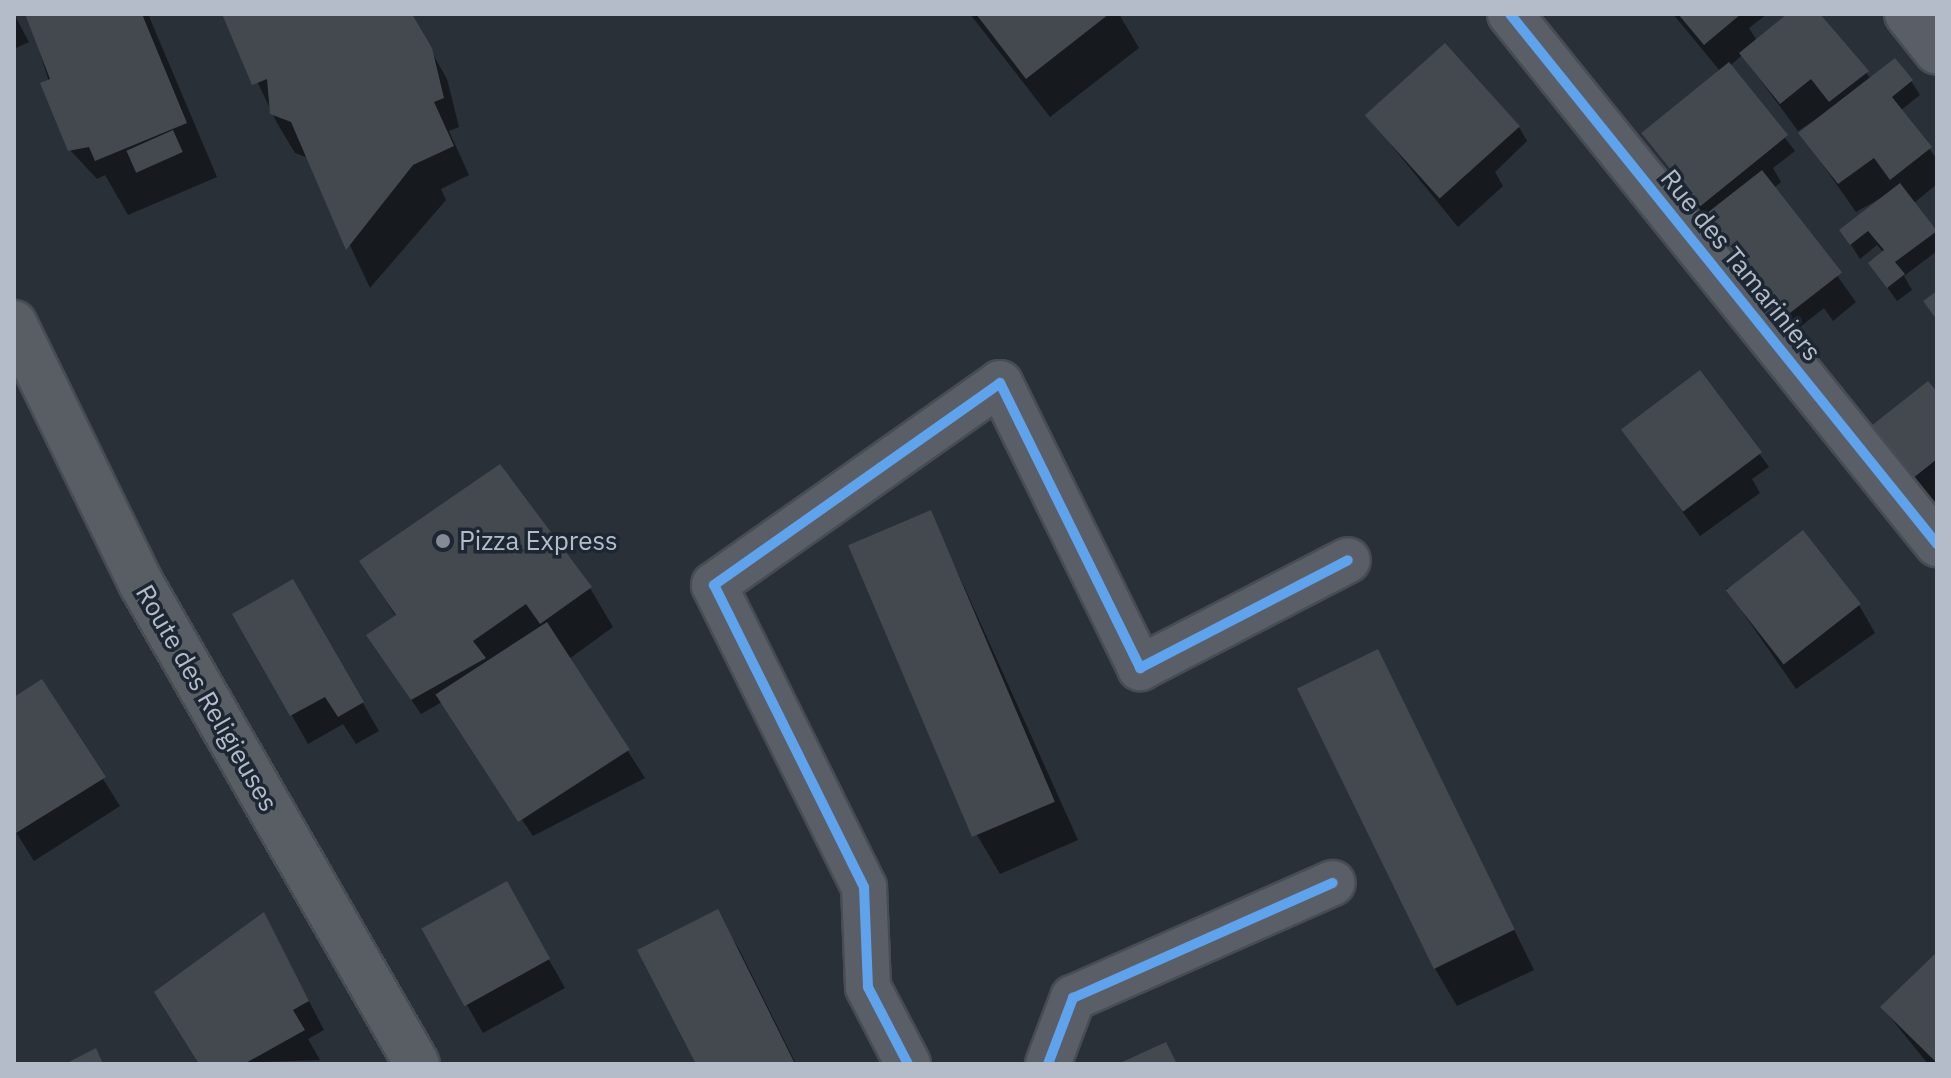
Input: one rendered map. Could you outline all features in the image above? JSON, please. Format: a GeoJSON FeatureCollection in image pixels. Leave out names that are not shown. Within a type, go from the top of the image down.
{"type":"FeatureCollection","features":[{"type":"Feature","properties":{"kind":"main road","name":"Route des Religieuses"},"geometry":{"type":"LineString","coordinates":[[14,323],[142,585],[417,1064]]}},
{"type":"Feature","properties":{"kind":"street","name":"Rue des Tamariniers"},"geometry":{"type":"LineString","coordinates":[[1510,14],[1937,544]]}},
{"type":"Feature","properties":{"kind":"street"},"geometry":{"type":"LineString","coordinates":[[1907,14],[1937,52]]}},
{"type":"Feature","properties":{"kind":"street"},"geometry":{"type":"LineString","coordinates":[[908,1064],[868,987],[864,887],[714,585],[1000,383],[1140,668],[1348,560]]}},
{"type":"Feature","properties":{"kind":"street"},"geometry":{"type":"LineString","coordinates":[[1048,1064],[1073,998],[1333,883]]}},
{"type":"Feature","properties":{"kind":"building"},"geometry":{"type":"Polygon","coordinates":[[[25,14],[142,14],[187,123],[95,161],[89,147],[68,151],[40,83],[50,79],[25,14]]]}},
{"type":"Feature","properties":{"kind":"building"},"geometry":{"type":"Polygon","coordinates":[[[222,14],[412,14],[432,48],[444,98],[434,102],[454,146],[413,165],[346,250],[291,122],[270,114],[267,79],[252,85],[222,14]]]}},
{"type":"Feature","properties":{"kind":"building"},"geometry":{"type":"Polygon","coordinates":[[[976,14],[1109,14],[1026,79],[976,14]]]}},
{"type":"Feature","properties":{"kind":"building"},"geometry":{"type":"Polygon","coordinates":[[[1678,14],[1741,14],[1704,45],[1678,14]]]}},
{"type":"Feature","properties":{"kind":"building"},"geometry":{"type":"Polygon","coordinates":[[[1787,14],[1820,14],[1869,71],[1829,102],[1811,79],[1780,104],[1739,53],[1787,14]]]}},
{"type":"Feature","properties":{"kind":"building"},"geometry":{"type":"Polygon","coordinates":[[[1445,43],[1520,126],[1440,198],[1365,115],[1445,43]]]}},
{"type":"Feature","properties":{"kind":"building"},"geometry":{"type":"Polygon","coordinates":[[[1895,58],[1913,80],[1892,97],[1932,147],[1890,180],[1874,158],[1838,184],[1798,133],[1895,58]]]}},
{"type":"Feature","properties":{"kind":"building"},"geometry":{"type":"Polygon","coordinates":[[[1729,62],[1788,135],[1700,206],[1641,133],[1729,62]]]}},
{"type":"Feature","properties":{"kind":"building"},"geometry":{"type":"Polygon","coordinates":[[[173,130],[183,152],[136,173],[126,151],[173,130]]]}},
{"type":"Feature","properties":{"kind":"building"},"geometry":{"type":"Polygon","coordinates":[[[1762,170],[1842,272],[1783,319],[1703,216],[1762,170]]]}},
{"type":"Feature","properties":{"kind":"building"},"geometry":{"type":"Polygon","coordinates":[[[1900,183],[1937,231],[1895,262],[1905,274],[1887,288],[1868,263],[1884,250],[1868,231],[1850,245],[1839,230],[1900,183]]]}},
{"type":"Feature","properties":{"kind":"building"},"geometry":{"type":"Polygon","coordinates":[[[1937,291],[1937,320],[1923,301],[1937,291]]]}},
{"type":"Feature","properties":{"kind":"building"},"geometry":{"type":"Polygon","coordinates":[[[1700,370],[1762,452],[1683,512],[1621,430],[1700,370]]]}},
{"type":"Feature","properties":{"kind":"building"},"geometry":{"type":"Polygon","coordinates":[[[1928,381],[1937,392],[1937,459],[1907,483],[1866,430],[1928,381]]]}},
{"type":"Feature","properties":{"kind":"building"},"geometry":{"type":"Polygon","coordinates":[[[500,464],[592,587],[540,624],[526,604],[473,641],[486,658],[411,700],[366,635],[396,615],[359,561],[500,464]]]}},
{"type":"Feature","properties":{"kind":"building"},"geometry":{"type":"Polygon","coordinates":[[[931,510],[1055,802],[972,837],[848,545],[931,510]]]}},
{"type":"Feature","properties":{"kind":"building"},"geometry":{"type":"Polygon","coordinates":[[[1803,530],[1861,604],[1784,664],[1726,590],[1803,530]]]}},
{"type":"Feature","properties":{"kind":"building"},"geometry":{"type":"Polygon","coordinates":[[[293,579],[364,702],[338,717],[325,697],[290,716],[232,614],[293,579]]]}},
{"type":"Feature","properties":{"kind":"building"},"geometry":{"type":"Polygon","coordinates":[[[547,622],[630,749],[518,822],[435,694],[547,622]]]}},
{"type":"Feature","properties":{"kind":"building"},"geometry":{"type":"Polygon","coordinates":[[[1378,649],[1515,929],[1434,969],[1297,688],[1378,649]]]}},
{"type":"Feature","properties":{"kind":"building"},"geometry":{"type":"Polygon","coordinates":[[[42,679],[106,777],[16,833],[14,697],[42,679]]]}},
{"type":"Feature","properties":{"kind":"building"},"geometry":{"type":"Polygon","coordinates":[[[507,881],[550,959],[464,1006],[421,929],[507,881]]]}},
{"type":"Feature","properties":{"kind":"building"},"geometry":{"type":"Polygon","coordinates":[[[718,909],[795,1064],[696,1064],[637,950],[718,909]]]}},
{"type":"Feature","properties":{"kind":"building"},"geometry":{"type":"Polygon","coordinates":[[[264,912],[309,1001],[293,1010],[305,1030],[244,1064],[199,1064],[154,992],[264,912]]]}},
{"type":"Feature","properties":{"kind":"building"},"geometry":{"type":"Polygon","coordinates":[[[1937,952],[1937,1063],[1880,1007],[1937,952]]]}},
{"type":"Feature","properties":{"kind":"building"},"geometry":{"type":"Polygon","coordinates":[[[1166,1042],[1177,1064],[1118,1064],[1166,1042]]]}},
{"type":"Feature","properties":{"kind":"building"},"geometry":{"type":"Polygon","coordinates":[[[96,1048],[103,1064],[65,1064],[96,1048]]]}},
{"type":"Feature","properties":{"kind":"cycle path"},"geometry":{"type":"LineString","coordinates":[[1510,14],[1937,544]]}},
{"type":"Feature","properties":{"kind":"cycle path"},"geometry":{"type":"LineString","coordinates":[[908,1064],[868,987],[864,887],[714,585],[1000,383],[1140,668],[1348,560]]}},
{"type":"Feature","properties":{"kind":"cycle path"},"geometry":{"type":"LineString","coordinates":[[1048,1064],[1073,998],[1333,883]]}},
{"type":"Feature","properties":{"kind":"place","name":"Pizza Express"},"geometry":{"type":"Point","coordinates":[443,541]}}]}
